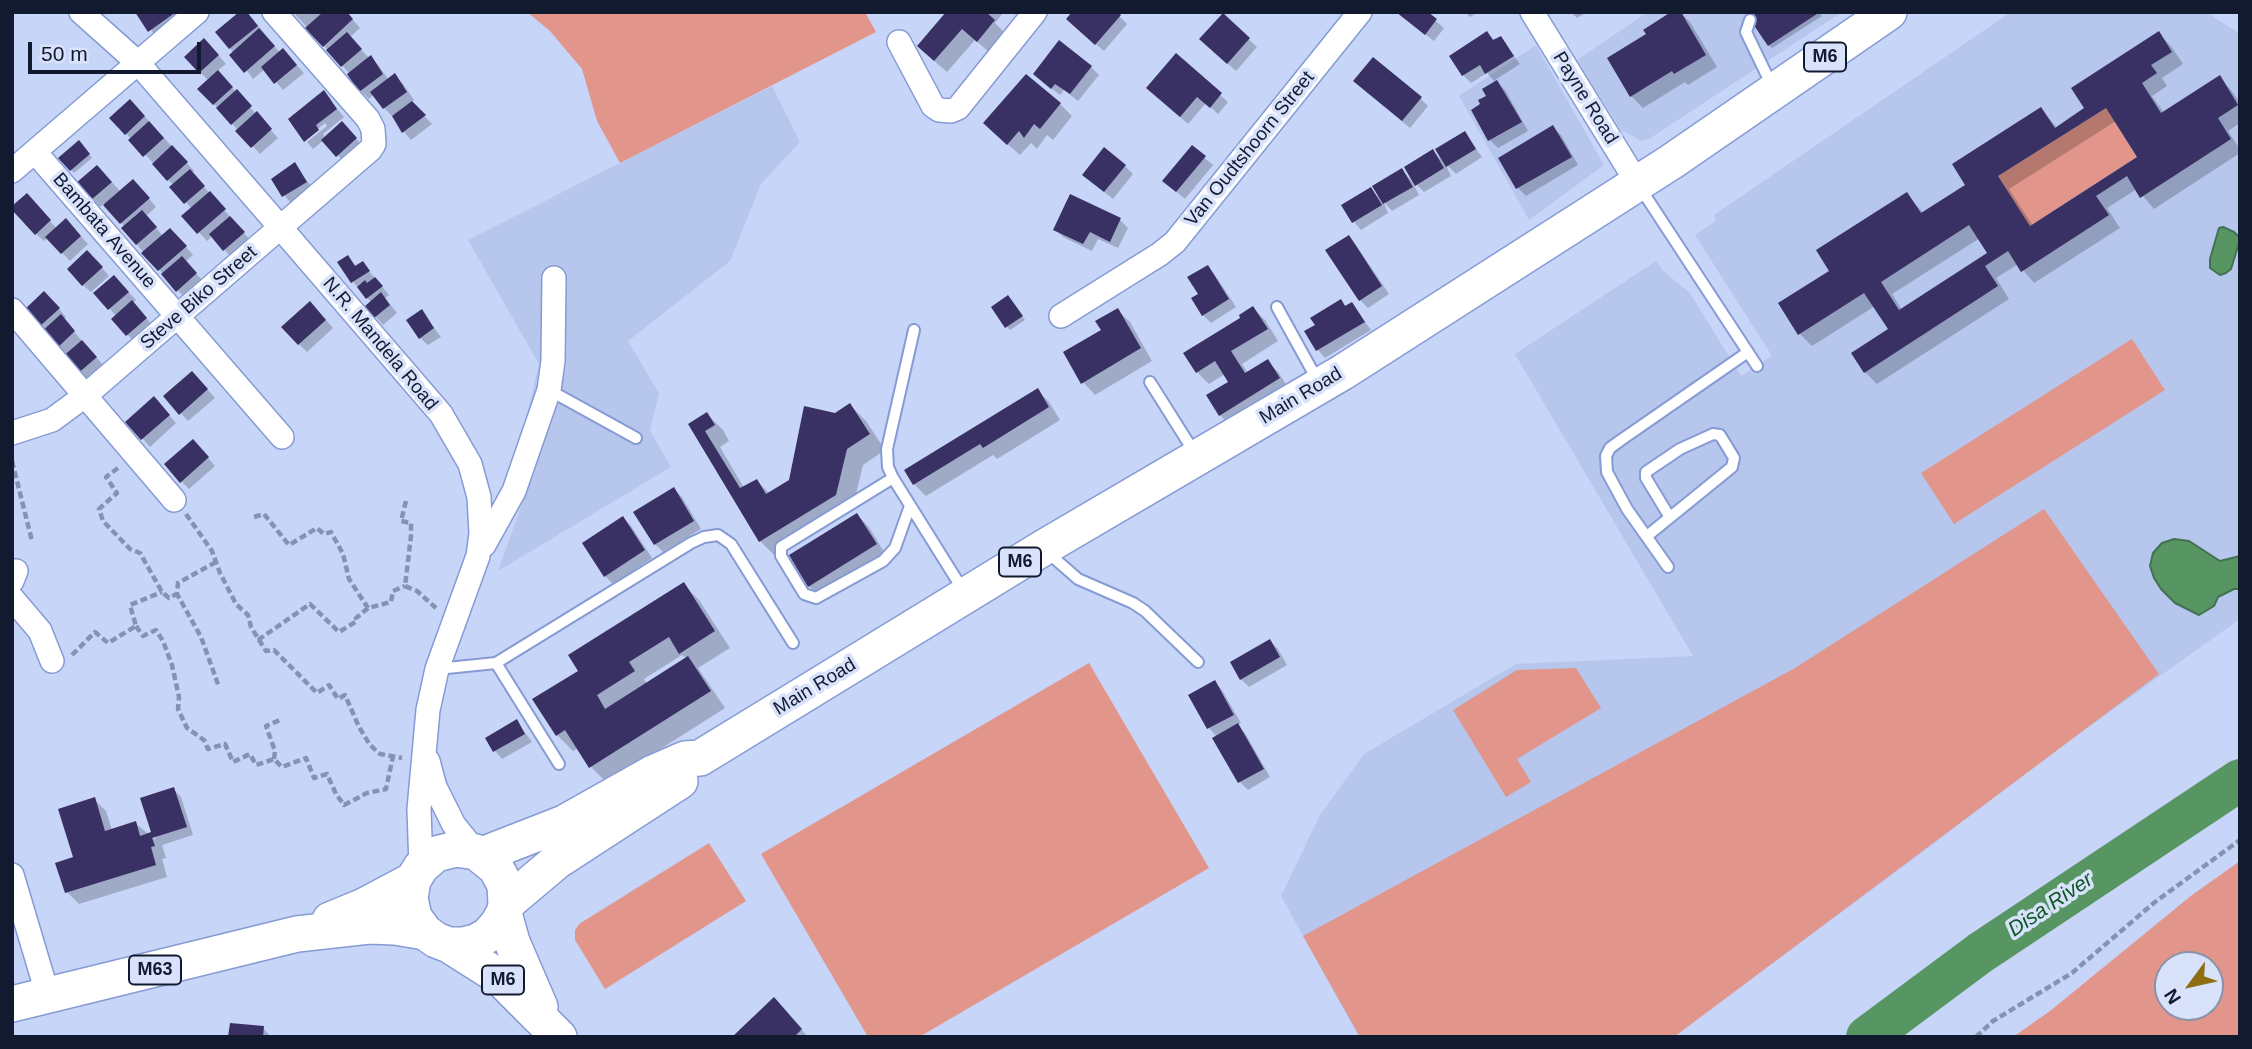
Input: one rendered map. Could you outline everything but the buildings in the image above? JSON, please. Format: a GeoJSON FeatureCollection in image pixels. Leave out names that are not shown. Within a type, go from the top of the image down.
{"type":"FeatureCollection","features":[{"type":"Feature","properties":{"kind":"main road","name":"Main Road"},"geometry":{"type":"LineString","coordinates":[[505,909],[557,861],[663,794],[692,772],[700,758],[1043,548],[1320,385],[1638,184],[1775,91],[1870,20]]}},
{"type":"Feature","properties":{"kind":"main road","name":"Main Road"},"geometry":{"type":"LineString","coordinates":[[479,854],[564,823],[685,758],[700,758]]}},
{"type":"Feature","properties":{"kind":"main road","name":"M6"},"geometry":{"type":"LineString","coordinates":[[417,874],[436,854],[456,849],[479,854],[496,868],[505,885],[505,909],[522,966],[554,1031]]}},
{"type":"Feature","properties":{"kind":"main road","name":"M63"},"geometry":{"type":"LineString","coordinates":[[298,934],[364,906],[417,874]]}},
{"type":"Feature","properties":{"kind":"main road"},"geometry":{"type":"LineString","coordinates":[[417,874],[410,898],[414,917],[437,939]]}},
{"type":"Feature","properties":{"kind":"main road","name":"M6"},"geometry":{"type":"LineString","coordinates":[[437,939],[463,945],[476,942],[488,935],[497,925],[505,909]]}},
{"type":"Feature","properties":{"kind":"main road","name":"M63"},"geometry":{"type":"LineString","coordinates":[[12,1004],[298,934],[369,926],[395,927],[437,939]]}},
{"type":"Feature","properties":{"kind":"main road","name":"M6"},"geometry":{"type":"LineString","coordinates":[[437,939],[498,976],[554,1031]]}},
{"type":"Feature","properties":{"kind":"street","name":"N.R. Mandela Road"},"geometry":{"type":"LineString","coordinates":[[81,12],[138,63],[280,227],[440,414],[470,464],[482,518],[478,556],[437,669],[428,710],[419,810],[417,874]]}},
{"type":"Feature","properties":{"kind":"street"},"geometry":{"type":"LineString","coordinates":[[12,171],[197,12]]}},
{"type":"Feature","properties":{"kind":"street","name":"Steve Biko Street"},"geometry":{"type":"LineString","coordinates":[[12,433],[52,420],[86,395],[374,144],[373,129],[368,120],[274,12]]}},
{"type":"Feature","properties":{"kind":"street"},"geometry":{"type":"LineString","coordinates":[[899,42],[933,106],[946,112],[958,108],[1035,12]]}},
{"type":"Feature","properties":{"kind":"street","name":"Van Oudtshoorn Street"},"geometry":{"type":"LineString","coordinates":[[1061,316],[1175,242],[1360,12]]}},
{"type":"Feature","properties":{"kind":"street","name":"Payne Road"},"geometry":{"type":"LineString","coordinates":[[1532,12],[1638,184]]}},
{"type":"Feature","properties":{"kind":"street","name":"Bambata Avenue"},"geometry":{"type":"LineString","coordinates":[[35,152],[282,437]]}},
{"type":"Feature","properties":{"kind":"street"},"geometry":{"type":"LineString","coordinates":[[478,556],[514,491],[549,390],[553,361],[554,278]]}},
{"type":"Feature","properties":{"kind":"street"},"geometry":{"type":"LineString","coordinates":[[12,310],[174,500]]}},
{"type":"Feature","properties":{"kind":"street"},"geometry":{"type":"LineString","coordinates":[[12,598],[40,631],[52,661]]}},
{"type":"Feature","properties":{"kind":"street","name":"N.R. Mandela Road"},"geometry":{"type":"LineString","coordinates":[[426,751],[435,787],[454,825],[479,854]]}},
{"type":"Feature","properties":{"kind":"street"},"geometry":{"type":"LineString","coordinates":[[12,875],[48,996]]}},
{"type":"Feature","properties":{"kind":"lane"},"geometry":{"type":"LineString","coordinates":[[1750,20],[1746,32],[1775,91]]}},
{"type":"Feature","properties":{"kind":"lane"},"geometry":{"type":"LineString","coordinates":[[1638,184],[1757,366]]}},
{"type":"Feature","properties":{"kind":"lane"},"geometry":{"type":"LineString","coordinates":[[1277,307],[1320,385]]}},
{"type":"Feature","properties":{"kind":"lane"},"geometry":{"type":"LineString","coordinates":[[914,330],[887,449],[888,467],[966,595]]}},
{"type":"Feature","properties":{"kind":"lane"},"geometry":{"type":"LineString","coordinates":[[1668,567],[1628,509],[1607,472],[1605,456],[1610,448],[1621,440],[1748,352]]}},
{"type":"Feature","properties":{"kind":"lane"},"geometry":{"type":"LineString","coordinates":[[1150,382],[1197,457]]}},
{"type":"Feature","properties":{"kind":"lane"},"geometry":{"type":"LineString","coordinates":[[549,390],[636,438]]}},
{"type":"Feature","properties":{"kind":"lane"},"geometry":{"type":"LineString","coordinates":[[1647,536],[1731,467],[1734,458],[1720,435],[1713,434],[1679,449],[1646,472],[1646,478],[1669,516]]}},
{"type":"Feature","properties":{"kind":"lane"},"geometry":{"type":"LineString","coordinates":[[893,478],[781,547],[781,556],[804,594],[816,598],[883,561],[895,548],[910,506]]}},
{"type":"Feature","properties":{"kind":"lane"},"geometry":{"type":"LineString","coordinates":[[437,669],[496,663],[691,543],[704,537],[719,535],[732,544],[793,643]]}},
{"type":"Feature","properties":{"kind":"lane"},"geometry":{"type":"LineString","coordinates":[[1043,548],[1078,579],[1145,611],[1198,662]]}},
{"type":"Feature","properties":{"kind":"lane"},"geometry":{"type":"LineString","coordinates":[[496,663],[559,764]]}},
{"type":"Feature","properties":{"kind":"path"},"geometry":{"type":"LineString","coordinates":[[135,454],[106,477],[117,494],[99,509],[103,521],[130,549],[139,552],[162,592],[169,598],[177,594]]}},
{"type":"Feature","properties":{"kind":"path"},"geometry":{"type":"LineString","coordinates":[[12,460],[32,541]]}},
{"type":"Feature","properties":{"kind":"path"},"geometry":{"type":"LineString","coordinates":[[174,500],[198,529],[236,604],[248,615],[258,640],[266,651],[274,650],[317,693],[329,685],[338,699],[345,695],[370,745],[380,754],[393,757],[386,789],[367,793],[344,805],[327,774],[314,778],[306,758],[282,767],[274,760]]}},
{"type":"Feature","properties":{"kind":"path"},"geometry":{"type":"LineString","coordinates":[[405,501],[401,521],[411,523],[411,536],[405,586]]}},
{"type":"Feature","properties":{"kind":"path"},"geometry":{"type":"LineString","coordinates":[[254,517],[264,514],[289,545],[317,528],[324,534],[331,531],[343,554],[349,579],[368,608]]}},
{"type":"Feature","properties":{"kind":"path"},"geometry":{"type":"LineString","coordinates":[[216,562],[178,583],[177,594],[201,637],[219,687]]}},
{"type":"Feature","properties":{"kind":"path"},"geometry":{"type":"LineString","coordinates":[[258,640],[310,604],[339,632],[357,621],[356,618],[368,608],[391,602],[393,591],[405,586],[417,591],[454,621]]}},
{"type":"Feature","properties":{"kind":"path"},"geometry":{"type":"LineString","coordinates":[[162,592],[130,606],[143,636],[156,630],[173,665],[179,697],[178,709],[187,728],[204,740],[208,749],[225,744],[233,762],[250,754],[256,765],[274,760]]}},
{"type":"Feature","properties":{"kind":"path"},"geometry":{"type":"LineString","coordinates":[[52,661],[73,655],[95,632],[108,643],[136,625]]}},
{"type":"Feature","properties":{"kind":"path"},"geometry":{"type":"LineString","coordinates":[[274,760],[275,751],[267,726],[279,719]]}},
{"type":"Feature","properties":{"kind":"path"},"geometry":{"type":"LineString","coordinates":[[1976,1037],[1993,1021],[2072,973],[2155,902],[2240,841]]}},
{"type":"Feature","properties":{"kind":"shaded area"},"geometry":{"type":"Polygon","coordinates":[[[527,12],[865,12],[876,32],[620,163],[597,121],[582,69],[550,31],[527,12]]]}},
{"type":"Feature","properties":{"kind":"shaded area"},"geometry":{"type":"Polygon","coordinates":[[[1648,12],[1842,12],[1649,139],[1642,141],[1621,130],[1577,60],[1648,12]]]}},
{"type":"Feature","properties":{"kind":"shaded area"},"geometry":{"type":"Polygon","coordinates":[[[2011,12],[2206,12],[2240,34],[2240,619],[2066,743],[1673,1037],[1359,1037],[1281,896],[1320,815],[1364,754],[1516,664],[1693,656],[1515,354],[1656,261],[1663,271],[1690,293],[1741,376],[1772,356],[1695,235],[1716,221],[1714,215],[2011,12]]]}},
{"type":"Feature","properties":{"kind":"shaded area"},"geometry":{"type":"Polygon","coordinates":[[[1536,45],[1604,165],[1529,220],[1459,96],[1536,45]]]}},
{"type":"Feature","properties":{"kind":"shaded area"},"geometry":{"type":"Polygon","coordinates":[[[772,86],[800,142],[761,184],[730,261],[628,341],[659,393],[650,431],[671,467],[498,571],[540,453],[520,444],[539,364],[468,240],[772,86]]]}},
{"type":"Feature","properties":{"kind":"shaded area"},"geometry":{"type":"Polygon","coordinates":[[[2106,108],[2137,157],[2030,226],[1998,176],[2106,108]]]}},
{"type":"Feature","properties":{"kind":"shaded area"},"geometry":{"type":"Polygon","coordinates":[[[2223,227],[2239,237],[2239,243],[2231,269],[2220,275],[2210,268],[2210,259],[2219,228],[2223,227]]]}},
{"type":"Feature","properties":{"kind":"shaded area"},"geometry":{"type":"Polygon","coordinates":[[[2132,339],[2165,390],[1954,524],[1921,473],[2132,339]]]}},
{"type":"Feature","properties":{"kind":"shaded area"},"geometry":{"type":"Polygon","coordinates":[[[2044,509],[2159,674],[1674,1037],[1360,1037],[1303,936],[1795,668],[2044,509]]]}},
{"type":"Feature","properties":{"kind":"shaded area"},"geometry":{"type":"Polygon","coordinates":[[[2174,539],[2189,541],[2220,561],[2240,556],[2240,589],[2218,597],[2214,606],[2199,615],[2175,603],[2161,589],[2150,566],[2153,553],[2162,543],[2174,539]]]}},
{"type":"Feature","properties":{"kind":"shaded area"},"geometry":{"type":"Polygon","coordinates":[[[1089,663],[1209,868],[919,1037],[868,1037],[761,854],[1089,663]]]}},
{"type":"Feature","properties":{"kind":"shaded area"},"geometry":{"type":"Polygon","coordinates":[[[1576,668],[1601,708],[1517,759],[1531,782],[1506,797],[1453,710],[1517,670],[1576,668]]]}},
{"type":"Feature","properties":{"kind":"shaded area"},"geometry":{"type":"Polygon","coordinates":[[[709,843],[746,901],[605,989],[575,940],[575,930],[579,924],[709,843]]]}},
{"type":"Feature","properties":{"kind":"shaded area"},"geometry":{"type":"Polygon","coordinates":[[[2240,861],[2240,1037],[2013,1037],[2050,1011],[2192,895],[2240,861]]]}},
{"type":"Feature","properties":{"kind":"waterway","name":"Disa River"},"geometry":{"type":"LineString","coordinates":[[1867,1037],[1980,953],[2240,780]]}}]}
